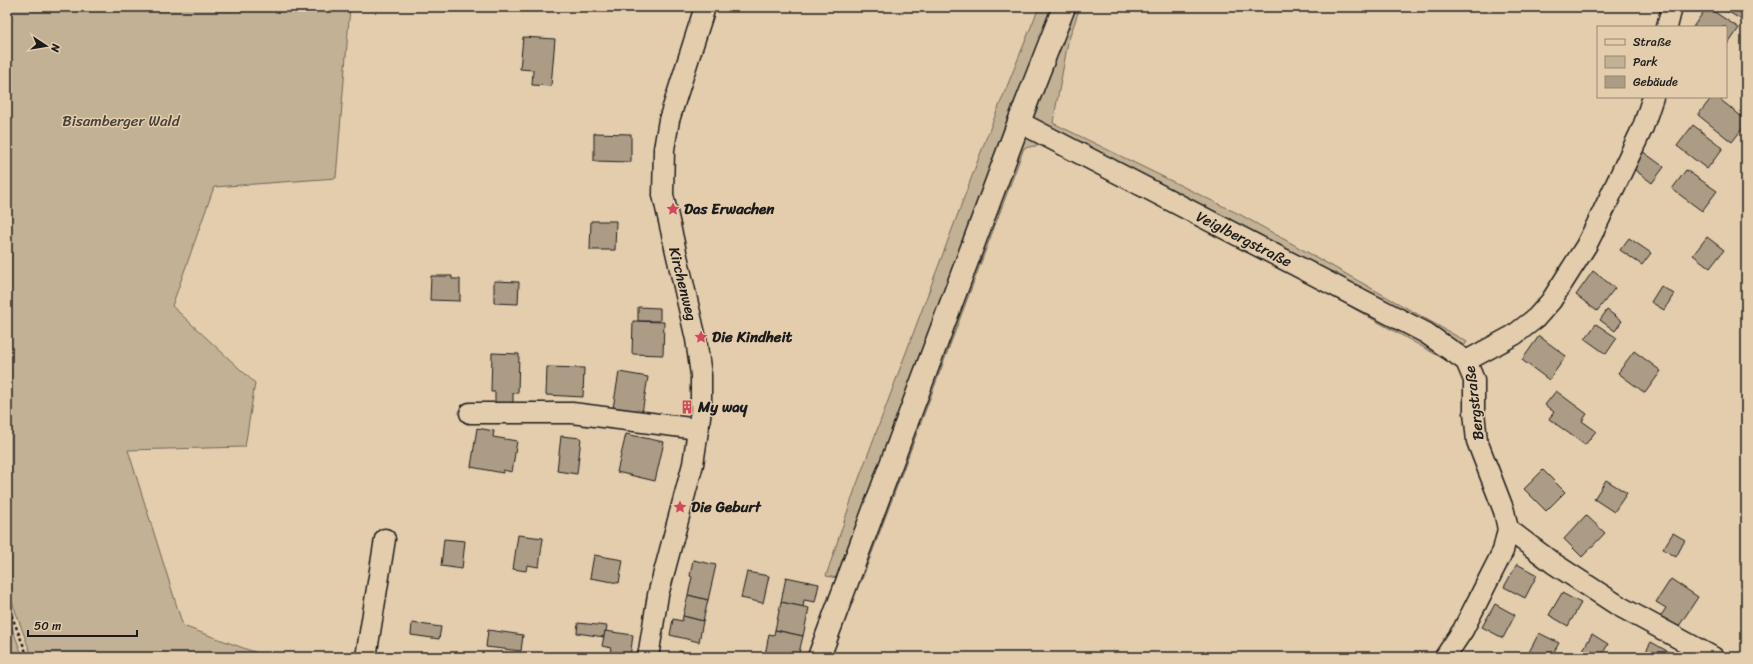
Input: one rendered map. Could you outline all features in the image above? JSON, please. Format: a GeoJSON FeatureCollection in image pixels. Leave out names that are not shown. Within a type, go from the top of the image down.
{"type":"FeatureCollection","features":[{"type":"Feature","properties":{"kind":"main road"},"geometry":{"type":"LineString","coordinates":[[819,657],[1019,122],[1064,7]]}},
{"type":"Feature","properties":{"kind":"street","name":"Kirchenweg"},"geometry":{"type":"LineString","coordinates":[[648,657],[658,595],[693,464],[702,393],[696,339],[662,195],[664,149],[669,120],[705,7]]}},
{"type":"Feature","properties":{"kind":"street"},"geometry":{"type":"LineString","coordinates":[[1667,26],[1672,7]]}},
{"type":"Feature","properties":{"kind":"street","name":"Bergstraße"},"geometry":{"type":"LineString","coordinates":[[1508,529],[1504,511],[1477,441],[1474,412],[1474,380],[1466,361],[1514,335],[1536,318],[1551,301],[1586,246],[1643,128],[1653,98]]}},
{"type":"Feature","properties":{"kind":"street","name":"Veiglbergstraße"},"geometry":{"type":"LineString","coordinates":[[1019,122],[1426,333],[1466,361]]}},
{"type":"Feature","properties":{"kind":"street"},"geometry":{"type":"LineString","coordinates":[[470,412],[572,413],[698,429]]}},
{"type":"Feature","properties":{"kind":"street"},"geometry":{"type":"LineString","coordinates":[[1450,655],[1503,551],[1508,529],[1554,563],[1618,606],[1714,657]]}},
{"type":"Feature","properties":{"kind":"street"},"geometry":{"type":"LineString","coordinates":[[366,657],[385,539]]}},
{"type":"Feature","properties":{"kind":"path"},"geometry":{"type":"LineString","coordinates":[[7,604],[28,657]]}},
{"type":"Feature","properties":{"kind":"path"},"geometry":{"type":"LineString","coordinates":[[7,645],[12,657]]}},
{"type":"Feature","properties":{"kind":"green space","name":"Bisamberger Wald"},"geometry":{"type":"Polygon","coordinates":[[[7,7],[350,7],[336,178],[214,187],[172,306],[255,383],[245,447],[128,450],[183,626],[268,657],[32,657],[7,588],[7,7]]]}},
{"type":"Feature","properties":{"kind":"green space"},"geometry":{"type":"Polygon","coordinates":[[[1039,7],[1080,7],[1068,42],[1053,123],[1241,215],[1467,342],[1451,363],[1312,285],[1040,145],[1024,148],[861,582],[826,576],[855,489],[987,136],[1039,7]]]}},
{"type":"Feature","properties":{"kind":"green space"},"geometry":{"type":"Polygon","coordinates":[[[7,615],[23,657],[7,657],[7,615]]]}},
{"type":"Feature","properties":{"kind":"building"},"geometry":{"type":"Polygon","coordinates":[[[1707,7],[1739,28],[1727,46],[1727,26],[1694,26],[1707,7]]]}},
{"type":"Feature","properties":{"kind":"building"},"geometry":{"type":"Polygon","coordinates":[[[1727,7],[1746,7],[1746,17],[1744,21],[1725,10],[1727,7]]]}},
{"type":"Feature","properties":{"kind":"building"},"geometry":{"type":"Polygon","coordinates":[[[523,37],[555,39],[551,86],[532,85],[533,70],[520,69],[523,37]]]}},
{"type":"Feature","properties":{"kind":"building"},"geometry":{"type":"Polygon","coordinates":[[[1711,98],[1718,98],[1746,120],[1746,124],[1732,142],[1698,115],[1711,98]]]}},
{"type":"Feature","properties":{"kind":"building"},"geometry":{"type":"Polygon","coordinates":[[[1693,125],[1723,148],[1707,169],[1677,146],[1693,125]]]}},
{"type":"Feature","properties":{"kind":"building"},"geometry":{"type":"Polygon","coordinates":[[[594,133],[631,134],[631,162],[594,161],[594,133]]]}},
{"type":"Feature","properties":{"kind":"building"},"geometry":{"type":"Polygon","coordinates":[[[1642,151],[1664,167],[1652,183],[1631,167],[1642,151]]]}},
{"type":"Feature","properties":{"kind":"building"},"geometry":{"type":"Polygon","coordinates":[[[1686,170],[1717,191],[1702,211],[1672,189],[1686,170]]]}},
{"type":"Feature","properties":{"kind":"building"},"geometry":{"type":"Polygon","coordinates":[[[591,221],[616,221],[615,250],[590,250],[591,221]]]}},
{"type":"Feature","properties":{"kind":"building"},"geometry":{"type":"Polygon","coordinates":[[[1707,237],[1724,250],[1710,268],[1693,255],[1707,237]]]}},
{"type":"Feature","properties":{"kind":"building"},"geometry":{"type":"Polygon","coordinates":[[[1629,238],[1651,253],[1642,265],[1620,250],[1629,238]]]}},
{"type":"Feature","properties":{"kind":"building"},"geometry":{"type":"Polygon","coordinates":[[[1593,271],[1615,288],[1597,311],[1576,295],[1593,271]]]}},
{"type":"Feature","properties":{"kind":"building"},"geometry":{"type":"Polygon","coordinates":[[[431,276],[452,276],[452,279],[460,279],[460,301],[430,300],[431,276]]]}},
{"type":"Feature","properties":{"kind":"building"},"geometry":{"type":"Polygon","coordinates":[[[494,281],[519,282],[518,304],[494,303],[494,281]]]}},
{"type":"Feature","properties":{"kind":"building"},"geometry":{"type":"Polygon","coordinates":[[[1661,286],[1674,294],[1664,310],[1651,302],[1661,286]]]}},
{"type":"Feature","properties":{"kind":"building"},"geometry":{"type":"Polygon","coordinates":[[[638,307],[660,308],[660,321],[638,321],[638,307]]]}},
{"type":"Feature","properties":{"kind":"building"},"geometry":{"type":"Polygon","coordinates":[[[1607,310],[1622,321],[1615,331],[1600,320],[1607,310]]]}},
{"type":"Feature","properties":{"kind":"building"},"geometry":{"type":"Polygon","coordinates":[[[633,321],[664,322],[663,355],[632,354],[633,321]]]}},
{"type":"Feature","properties":{"kind":"building"},"geometry":{"type":"Polygon","coordinates":[[[1596,324],[1617,338],[1606,354],[1585,339],[1596,324]]]}},
{"type":"Feature","properties":{"kind":"building"},"geometry":{"type":"Polygon","coordinates":[[[1539,336],[1566,356],[1549,380],[1522,360],[1539,336]]]}},
{"type":"Feature","properties":{"kind":"building"},"geometry":{"type":"Polygon","coordinates":[[[1634,351],[1661,371],[1645,393],[1618,373],[1634,351]]]}},
{"type":"Feature","properties":{"kind":"building"},"geometry":{"type":"Polygon","coordinates":[[[492,353],[519,354],[518,393],[513,393],[513,405],[495,405],[495,392],[491,392],[492,353]]]}},
{"type":"Feature","properties":{"kind":"building"},"geometry":{"type":"Polygon","coordinates":[[[547,367],[584,368],[583,397],[546,395],[547,367]]]}},
{"type":"Feature","properties":{"kind":"building"},"geometry":{"type":"Polygon","coordinates":[[[619,372],[648,377],[642,413],[613,408],[619,372]]]}},
{"type":"Feature","properties":{"kind":"building"},"geometry":{"type":"Polygon","coordinates":[[[1556,391],[1587,414],[1582,421],[1596,431],[1585,445],[1549,419],[1554,412],[1545,405],[1556,391]]]}},
{"type":"Feature","properties":{"kind":"building","name":"My way"},"geometry":{"type":"Polygon","coordinates":[[[685,402],[689,402],[691,406],[689,410],[685,410],[683,408],[683,404],[685,402]]]}},
{"type":"Feature","properties":{"kind":"building"},"geometry":{"type":"Polygon","coordinates":[[[477,428],[494,431],[493,437],[517,441],[512,472],[503,470],[503,473],[471,467],[477,428]]]}},
{"type":"Feature","properties":{"kind":"building"},"geometry":{"type":"Polygon","coordinates":[[[626,434],[664,442],[655,481],[617,472],[626,434]]]}},
{"type":"Feature","properties":{"kind":"building"},"geometry":{"type":"Polygon","coordinates":[[[561,436],[581,438],[577,474],[557,471],[561,436]]]}},
{"type":"Feature","properties":{"kind":"building"},"geometry":{"type":"Polygon","coordinates":[[[1543,470],[1565,492],[1546,511],[1524,489],[1543,470]]]}},
{"type":"Feature","properties":{"kind":"building"},"geometry":{"type":"Polygon","coordinates":[[[1606,480],[1627,493],[1614,512],[1594,499],[1606,480]]]}},
{"type":"Feature","properties":{"kind":"building"},"geometry":{"type":"Polygon","coordinates":[[[1586,515],[1605,533],[1582,557],[1564,539],[1586,515]]]}},
{"type":"Feature","properties":{"kind":"building"},"geometry":{"type":"Polygon","coordinates":[[[1673,533],[1685,540],[1676,557],[1663,549],[1673,533]]]}},
{"type":"Feature","properties":{"kind":"building"},"geometry":{"type":"Polygon","coordinates":[[[518,535],[543,538],[539,567],[527,565],[526,571],[513,569],[518,535]]]}},
{"type":"Feature","properties":{"kind":"building"},"geometry":{"type":"Polygon","coordinates":[[[444,539],[465,541],[462,569],[441,566],[444,539]]]}},
{"type":"Feature","properties":{"kind":"building"},"geometry":{"type":"Polygon","coordinates":[[[594,555],[623,560],[619,583],[590,578],[594,555]]]}},
{"type":"Feature","properties":{"kind":"building"},"geometry":{"type":"Polygon","coordinates":[[[693,560],[716,565],[708,600],[688,595],[692,577],[690,576],[693,560]]]}},
{"type":"Feature","properties":{"kind":"building"},"geometry":{"type":"Polygon","coordinates":[[[1517,564],[1537,575],[1525,598],[1504,587],[1517,564]]]}},
{"type":"Feature","properties":{"kind":"building"},"geometry":{"type":"Polygon","coordinates":[[[747,572],[769,576],[763,603],[741,598],[747,572]]]}},
{"type":"Feature","properties":{"kind":"building"},"geometry":{"type":"Polygon","coordinates":[[[786,577],[819,584],[815,602],[804,600],[803,607],[781,602],[786,577]]]}},
{"type":"Feature","properties":{"kind":"building"},"geometry":{"type":"Polygon","coordinates":[[[1671,579],[1698,597],[1677,629],[1660,617],[1666,608],[1656,602],[1671,579]]]}},
{"type":"Feature","properties":{"kind":"building"},"geometry":{"type":"Polygon","coordinates":[[[1562,593],[1581,603],[1568,626],[1549,615],[1562,593]]]}},
{"type":"Feature","properties":{"kind":"building"},"geometry":{"type":"Polygon","coordinates":[[[688,595],[708,600],[703,621],[683,616],[688,595]]]}},
{"type":"Feature","properties":{"kind":"building"},"geometry":{"type":"Polygon","coordinates":[[[781,602],[809,608],[803,636],[775,630],[781,602]]]}},
{"type":"Feature","properties":{"kind":"building"},"geometry":{"type":"Polygon","coordinates":[[[1495,604],[1515,615],[1503,638],[1482,627],[1495,604]]]}},
{"type":"Feature","properties":{"kind":"building"},"geometry":{"type":"Polygon","coordinates":[[[683,616],[703,621],[699,642],[670,635],[673,619],[682,621],[683,616]]]}},
{"type":"Feature","properties":{"kind":"building"},"geometry":{"type":"Polygon","coordinates":[[[412,623],[441,627],[439,639],[411,635],[412,623]]]}},
{"type":"Feature","properties":{"kind":"building"},"geometry":{"type":"Polygon","coordinates":[[[578,623],[607,626],[604,637],[577,633],[578,623]]]}},
{"type":"Feature","properties":{"kind":"building"},"geometry":{"type":"Polygon","coordinates":[[[488,630],[523,635],[521,651],[486,647],[488,630]]]}},
{"type":"Feature","properties":{"kind":"building"},"geometry":{"type":"Polygon","coordinates":[[[775,630],[803,636],[798,657],[774,657],[765,655],[769,634],[774,635],[775,630]]]}},
{"type":"Feature","properties":{"kind":"building"},"geometry":{"type":"Polygon","coordinates":[[[605,631],[633,635],[630,657],[609,657],[611,648],[602,646],[605,631]]]}},
{"type":"Feature","properties":{"kind":"building"},"geometry":{"type":"Polygon","coordinates":[[[1539,633],[1559,643],[1551,657],[1527,656],[1539,633]]]}},
{"type":"Feature","properties":{"kind":"building"},"geometry":{"type":"Polygon","coordinates":[[[1592,634],[1608,644],[1601,657],[1579,657],[1592,634]]]}},
{"type":"Feature","properties":{"kind":"building"},"geometry":{"type":"Polygon","coordinates":[[[1651,642],[1676,656],[1643,657],[1651,642]]]}},
{"type":"Feature","properties":{"kind":"building"},"geometry":{"type":"Polygon","coordinates":[[[679,651],[706,657],[678,657],[679,651]]]}},
{"type":"Feature","properties":{"kind":"place","name":"Das Erwachen"},"geometry":{"type":"Point","coordinates":[673,209]}},
{"type":"Feature","properties":{"kind":"place","name":"Die Kindheit"},"geometry":{"type":"Point","coordinates":[701,337]}},
{"type":"Feature","properties":{"kind":"place","name":"My way"},"geometry":{"type":"Point","coordinates":[687,407]}},
{"type":"Feature","properties":{"kind":"place","name":"Die Geburt"},"geometry":{"type":"Point","coordinates":[680,507]}}]}
